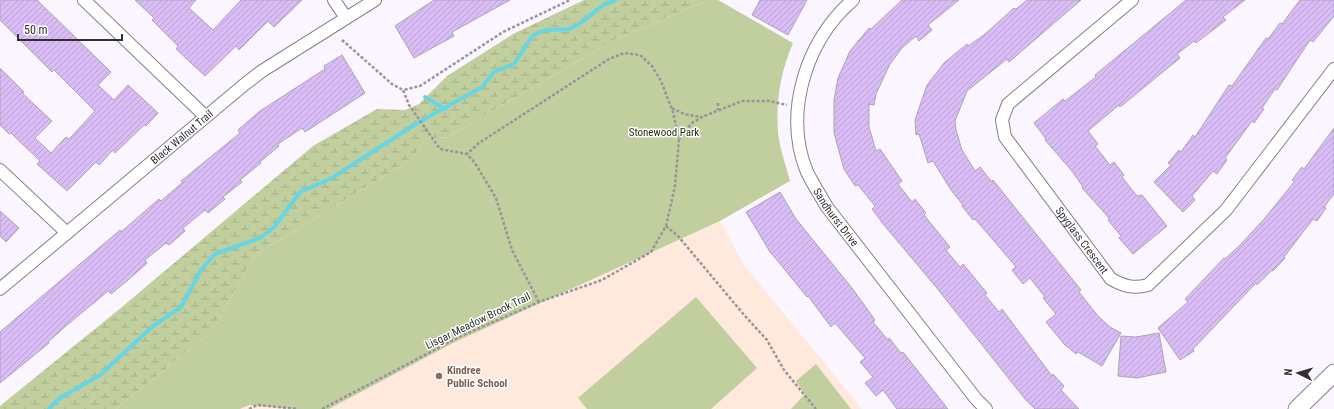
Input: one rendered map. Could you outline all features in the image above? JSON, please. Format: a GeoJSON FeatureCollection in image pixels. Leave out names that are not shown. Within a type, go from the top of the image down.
{"type":"FeatureCollection","features":[{"type":"Feature","properties":{"kind":"street"},"geometry":{"type":"LineString","coordinates":[[84,0],[204,116]]}},
{"type":"Feature","properties":{"kind":"street"},"geometry":{"type":"LineString","coordinates":[[334,0],[346,18]]}},
{"type":"Feature","properties":{"kind":"street","name":"Black Walnut Trail"},"geometry":{"type":"LineString","coordinates":[[0,289],[204,116],[262,71],[375,0]]}},
{"type":"Feature","properties":{"kind":"street","name":"Sandhurst Drive"},"geometry":{"type":"LineString","coordinates":[[853,0],[824,31],[810,60],[798,96],[800,146],[807,171],[826,207],[976,399],[986,409]]}},
{"type":"Feature","properties":{"kind":"street","name":"Spyglass Crescent"},"geometry":{"type":"LineString","coordinates":[[1132,0],[1008,104],[1002,120],[1004,137],[1111,280],[1121,285],[1135,288],[1148,285],[1226,210],[1243,191],[1334,69]]}},
{"type":"Feature","properties":{"kind":"street"},"geometry":{"type":"LineString","coordinates":[[0,170],[67,233]]}},
{"type":"Feature","properties":{"kind":"street"},"geometry":{"type":"LineString","coordinates":[[1297,409],[1334,373]]}},
{"type":"Feature","properties":{"kind":"path"},"geometry":{"type":"LineString","coordinates":[[342,40],[392,84],[404,90],[420,86],[503,32],[570,0]]}},
{"type":"Feature","properties":{"kind":"path"},"geometry":{"type":"LineString","coordinates":[[404,90],[409,105],[440,149],[467,154],[479,143],[603,63],[624,53],[640,55],[652,66],[661,82],[671,108],[679,140],[675,186],[666,226],[651,252],[620,272],[602,280],[539,302]]}},
{"type":"Feature","properties":{"kind":"path"},"geometry":{"type":"LineString","coordinates":[[679,140],[692,123],[702,117],[742,101],[769,101],[798,108]]}},
{"type":"Feature","properties":{"kind":"path"},"geometry":{"type":"LineString","coordinates":[[718,103],[718,110]]}},
{"type":"Feature","properties":{"kind":"path"},"geometry":{"type":"LineString","coordinates":[[671,108],[684,114],[702,117]]}},
{"type":"Feature","properties":{"kind":"path","name":"Lisgar Meadow Brook Trail"},"geometry":{"type":"LineString","coordinates":[[322,409],[461,336],[539,302],[512,250],[496,198],[475,163],[467,154]]}},
{"type":"Feature","properties":{"kind":"path"},"geometry":{"type":"LineString","coordinates":[[666,226],[678,236],[767,340],[784,370],[816,409]]}},
{"type":"Feature","properties":{"kind":"path"},"geometry":{"type":"LineString","coordinates":[[249,409],[257,405],[298,409]]}},
{"type":"Feature","properties":{"kind":"shaded area"},"geometry":{"type":"Polygon","coordinates":[[[720,221],[744,265],[862,409],[329,409],[453,343],[720,221]]]}},
{"type":"Feature","properties":{"kind":"shaded area"},"geometry":{"type":"Polygon","coordinates":[[[249,405],[293,409],[240,409],[249,405]]]}},
{"type":"Feature","properties":{"kind":"green space"},"geometry":{"type":"Polygon","coordinates":[[[584,0],[709,0],[614,40],[448,137],[426,139],[412,159],[255,255],[212,331],[116,409],[0,409],[0,406],[122,307],[313,146],[377,109],[405,110],[419,104],[447,76],[513,34],[584,0]]]}},
{"type":"Feature","properties":{"kind":"green space","name":"Stonewood Park"},"geometry":{"type":"Polygon","coordinates":[[[709,0],[718,0],[793,43],[782,76],[778,98],[778,133],[790,181],[720,221],[453,343],[329,409],[293,409],[249,405],[240,409],[116,409],[212,331],[255,255],[412,159],[426,139],[448,137],[614,40],[709,0]]]}},
{"type":"Feature","properties":{"kind":"green space"},"geometry":{"type":"Polygon","coordinates":[[[696,297],[757,368],[711,409],[587,409],[578,398],[696,297]]]}},
{"type":"Feature","properties":{"kind":"green space"},"geometry":{"type":"Polygon","coordinates":[[[816,364],[851,409],[791,409],[805,394],[796,381],[816,364]]]}},
{"type":"Feature","properties":{"kind":"building"},"geometry":{"type":"Polygon","coordinates":[[[0,0],[37,0],[111,72],[98,85],[114,100],[128,85],[158,113],[146,126],[144,125],[115,153],[113,150],[99,165],[96,162],[67,191],[37,164],[40,161],[11,133],[9,134],[0,125],[0,68],[24,92],[22,93],[52,121],[35,138],[51,153],[66,137],[69,139],[95,111],[54,70],[52,72],[0,20],[0,0]]]}},
{"type":"Feature","properties":{"kind":"building"},"geometry":{"type":"Polygon","coordinates":[[[135,0],[196,0],[189,8],[213,30],[241,0],[302,0],[274,27],[268,21],[239,50],[236,46],[205,76],[176,49],[178,46],[152,20],[154,18],[135,0]]]}},
{"type":"Feature","properties":{"kind":"building"},"geometry":{"type":"Polygon","coordinates":[[[434,0],[510,0],[452,32],[454,36],[414,58],[395,26],[434,0]]]}},
{"type":"Feature","properties":{"kind":"building"},"geometry":{"type":"Polygon","coordinates":[[[760,0],[807,0],[788,35],[752,15],[760,0]]]}},
{"type":"Feature","properties":{"kind":"building"},"geometry":{"type":"Polygon","coordinates":[[[902,0],[959,0],[928,25],[932,30],[919,41],[916,36],[902,48],[890,64],[876,94],[874,105],[869,104],[869,127],[876,151],[880,149],[902,181],[898,184],[912,202],[915,199],[926,213],[924,215],[950,247],[946,250],[960,267],[963,264],[987,293],[985,295],[999,312],[1002,309],[1052,376],[1053,374],[1064,386],[1061,390],[1079,409],[1035,409],[1025,399],[936,287],[884,225],[872,209],[875,206],[858,185],[855,186],[844,169],[834,133],[834,100],[838,78],[850,51],[869,28],[871,29],[902,0]]]}},
{"type":"Feature","properties":{"kind":"building"},"geometry":{"type":"Polygon","coordinates":[[[1027,0],[1081,0],[1009,62],[1007,59],[967,91],[955,121],[956,130],[962,150],[975,171],[980,167],[992,182],[993,180],[1081,290],[1079,292],[1098,316],[1110,327],[1121,333],[1102,366],[1078,352],[1076,354],[1064,344],[1046,322],[1056,314],[1043,298],[1045,297],[1030,278],[1023,284],[1012,270],[1016,267],[962,206],[963,205],[951,190],[933,161],[928,163],[919,134],[916,135],[915,120],[927,85],[944,63],[967,44],[968,46],[984,35],[1014,8],[1016,9],[1027,0]]]}},
{"type":"Feature","properties":{"kind":"building"},"geometry":{"type":"Polygon","coordinates":[[[1186,0],[1245,0],[1223,17],[1226,20],[1196,43],[1194,41],[1177,54],[1180,58],[1088,131],[1098,144],[1095,146],[1110,165],[1114,162],[1124,175],[1122,177],[1137,196],[1142,195],[1167,226],[1133,254],[1119,238],[1121,236],[1108,220],[1109,218],[1082,188],[1083,187],[1072,171],[1045,140],[1046,139],[1034,123],[1063,99],[1065,101],[1096,77],[1095,75],[1186,0]]]}},
{"type":"Feature","properties":{"kind":"building"},"geometry":{"type":"Polygon","coordinates":[[[1300,0],[1334,0],[1334,16],[1313,42],[1310,40],[1277,90],[1275,89],[1262,108],[1264,109],[1254,123],[1252,121],[1225,158],[1227,160],[1217,174],[1213,171],[1192,196],[1195,200],[1183,212],[1154,182],[1171,165],[1168,163],[1179,150],[1181,152],[1193,135],[1195,137],[1229,85],[1232,86],[1266,38],[1268,39],[1280,23],[1282,24],[1300,0]]]}},
{"type":"Feature","properties":{"kind":"building"},"geometry":{"type":"Polygon","coordinates":[[[342,55],[365,93],[305,132],[302,128],[278,144],[279,146],[240,180],[242,182],[223,197],[225,199],[208,213],[205,210],[183,228],[185,231],[169,245],[166,243],[145,260],[147,263],[128,280],[111,294],[108,291],[67,325],[48,342],[49,343],[0,383],[0,332],[120,230],[121,232],[159,199],[161,201],[183,182],[181,181],[240,133],[238,130],[260,111],[325,69],[324,66],[342,55]]]}},
{"type":"Feature","properties":{"kind":"building"},"geometry":{"type":"Polygon","coordinates":[[[1334,128],[1334,194],[1324,207],[1326,208],[1317,221],[1313,219],[1284,257],[1285,258],[1273,271],[1272,270],[1257,285],[1256,283],[1193,349],[1194,351],[1180,360],[1158,328],[1188,302],[1185,299],[1265,218],[1294,182],[1292,180],[1302,167],[1304,169],[1334,128]]]}},
{"type":"Feature","properties":{"kind":"building"},"geometry":{"type":"Polygon","coordinates":[[[780,192],[796,219],[852,288],[875,320],[873,322],[901,353],[903,352],[948,409],[897,409],[883,390],[876,396],[865,383],[873,377],[860,362],[865,358],[835,323],[831,327],[808,296],[807,297],[770,252],[746,212],[780,192]]]}},
{"type":"Feature","properties":{"kind":"building"},"geometry":{"type":"Polygon","coordinates":[[[0,211],[19,228],[6,242],[0,236],[0,211]]]}},
{"type":"Feature","properties":{"kind":"building"},"geometry":{"type":"Polygon","coordinates":[[[1159,333],[1166,372],[1137,378],[1118,376],[1121,336],[1136,337],[1159,333]]]}},
{"type":"Feature","properties":{"kind":"waterway"},"geometry":{"type":"LineString","coordinates":[[49,409],[60,398],[100,375],[153,326],[181,307],[201,270],[215,254],[260,238],[274,227],[300,192],[332,178],[414,125],[482,87],[494,72],[514,64],[533,35],[546,30],[569,29],[582,22],[603,5],[616,0]]}},
{"type":"Feature","properties":{"kind":"waterway"},"geometry":{"type":"LineString","coordinates":[[425,97],[445,109]]}},
{"type":"Feature","properties":{"kind":"place","name":"Kindree Public School"},"geometry":{"type":"Point","coordinates":[439,376]}}]}
